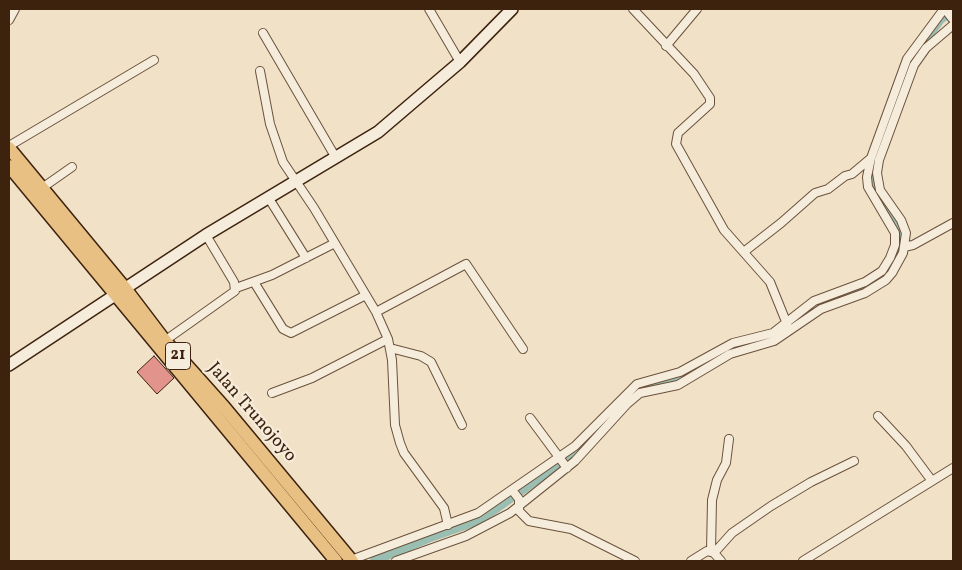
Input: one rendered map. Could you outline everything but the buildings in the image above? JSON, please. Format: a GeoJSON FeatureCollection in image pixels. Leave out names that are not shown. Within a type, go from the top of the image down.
{"type":"FeatureCollection","features":[{"type":"Feature","properties":{"kind":"highway","name":"Jalan Trunojoyo"},"geometry":{"type":"LineString","coordinates":[[9,147],[262,474],[336,561]]}},
{"type":"Feature","properties":{"kind":"highway","name":"Jalan Trunojoyo"},"geometry":{"type":"LineString","coordinates":[[9,166],[119,290]]}},
{"type":"Feature","properties":{"kind":"highway","name":"Jalan Trunojoyo"},"geometry":{"type":"LineString","coordinates":[[161,344],[273,466],[352,561]]}},
{"type":"Feature","properties":{"kind":"highway"},"geometry":{"type":"LineString","coordinates":[[262,474],[273,466]]}},
{"type":"Feature","properties":{"kind":"main road"},"geometry":{"type":"LineString","coordinates":[[9,365],[119,290],[384,127],[460,62],[512,9]]}},
{"type":"Feature","properties":{"kind":"street"},"geometry":{"type":"LineString","coordinates":[[9,20],[15,9]]}},
{"type":"Feature","properties":{"kind":"street"},"geometry":{"type":"LineString","coordinates":[[429,9],[460,62]]}},
{"type":"Feature","properties":{"kind":"street"},"geometry":{"type":"LineString","coordinates":[[633,9],[694,74],[711,100],[703,112],[678,133],[676,144],[724,230],[745,251],[774,288],[789,326]]}},
{"type":"Feature","properties":{"kind":"street"},"geometry":{"type":"LineString","coordinates":[[666,46],[697,9]]}},
{"type":"Feature","properties":{"kind":"street"},"geometry":{"type":"LineString","coordinates":[[352,561],[516,497],[562,463],[589,434],[638,388],[686,381],[730,354],[774,341],[814,301],[876,276],[899,250],[905,227],[880,190],[877,172],[892,110],[907,59],[948,11]]}},
{"type":"Feature","properties":{"kind":"street"},"geometry":{"type":"LineString","coordinates":[[899,250],[895,233],[868,187],[867,177],[871,158],[918,58],[953,25]]}},
{"type":"Feature","properties":{"kind":"street"},"geometry":{"type":"LineString","coordinates":[[263,34],[336,158]]}},
{"type":"Feature","properties":{"kind":"street"},"geometry":{"type":"LineString","coordinates":[[9,147],[154,60]]}},
{"type":"Feature","properties":{"kind":"street"},"geometry":{"type":"LineString","coordinates":[[260,71],[270,124],[279,153],[376,312],[388,339],[397,435],[404,453],[444,508],[448,525]]}},
{"type":"Feature","properties":{"kind":"street"},"geometry":{"type":"LineString","coordinates":[[745,251],[815,193],[828,189],[845,176],[852,174],[871,158]]}},
{"type":"Feature","properties":{"kind":"street"},"geometry":{"type":"LineString","coordinates":[[42,188],[72,167]]}},
{"type":"Feature","properties":{"kind":"street"},"geometry":{"type":"LineString","coordinates":[[268,197],[306,258]]}},
{"type":"Feature","properties":{"kind":"street"},"geometry":{"type":"LineString","coordinates":[[899,250],[913,245],[953,223]]}},
{"type":"Feature","properties":{"kind":"street"},"geometry":{"type":"LineString","coordinates":[[161,344],[234,293],[236,288],[234,282],[206,235]]}},
{"type":"Feature","properties":{"kind":"street"},"geometry":{"type":"LineString","coordinates":[[236,288],[254,282],[335,244]]}},
{"type":"Feature","properties":{"kind":"street"},"geometry":{"type":"LineString","coordinates":[[376,312],[466,264],[523,349]]}},
{"type":"Feature","properties":{"kind":"street"},"geometry":{"type":"LineString","coordinates":[[254,282],[283,329],[291,333],[366,295]]}},
{"type":"Feature","properties":{"kind":"street"},"geometry":{"type":"LineString","coordinates":[[396,561],[473,533],[492,524],[516,497],[562,463],[638,388],[665,383],[733,343],[773,333],[789,326]]}},
{"type":"Feature","properties":{"kind":"street"},"geometry":{"type":"LineString","coordinates":[[272,393],[312,378],[388,339]]}},
{"type":"Feature","properties":{"kind":"street"},"geometry":{"type":"LineString","coordinates":[[390,348],[421,356],[430,362],[462,425]]}},
{"type":"Feature","properties":{"kind":"street"},"geometry":{"type":"LineString","coordinates":[[878,416],[906,446],[932,481]]}},
{"type":"Feature","properties":{"kind":"street"},"geometry":{"type":"LineString","coordinates":[[530,418],[562,463]]}},
{"type":"Feature","properties":{"kind":"street"},"geometry":{"type":"LineString","coordinates":[[722,561],[713,552],[712,500],[717,480],[726,463],[729,439]]}},
{"type":"Feature","properties":{"kind":"street"},"geometry":{"type":"LineString","coordinates":[[691,561],[703,552],[713,552],[732,533],[771,506],[811,482],[854,461]]}},
{"type":"Feature","properties":{"kind":"street"},"geometry":{"type":"LineString","coordinates":[[803,561],[953,468]]}},
{"type":"Feature","properties":{"kind":"street"},"geometry":{"type":"LineString","coordinates":[[516,497],[520,514],[534,523],[571,529],[635,561]]}},
{"type":"Feature","properties":{"kind":"waterway"},"geometry":{"type":"LineString","coordinates":[[898,93],[926,39],[940,20],[953,10]]}},
{"type":"Feature","properties":{"kind":"waterway"},"geometry":{"type":"LineString","coordinates":[[857,288],[872,283],[890,266],[900,247],[900,232],[871,177],[874,162]]}},
{"type":"Feature","properties":{"kind":"waterway"},"geometry":{"type":"LineString","coordinates":[[628,396],[646,385],[666,382],[684,372]]}},
{"type":"Feature","properties":{"kind":"waterway"},"geometry":{"type":"LineString","coordinates":[[374,561],[429,538],[480,520],[577,451],[607,418]]}}]}
